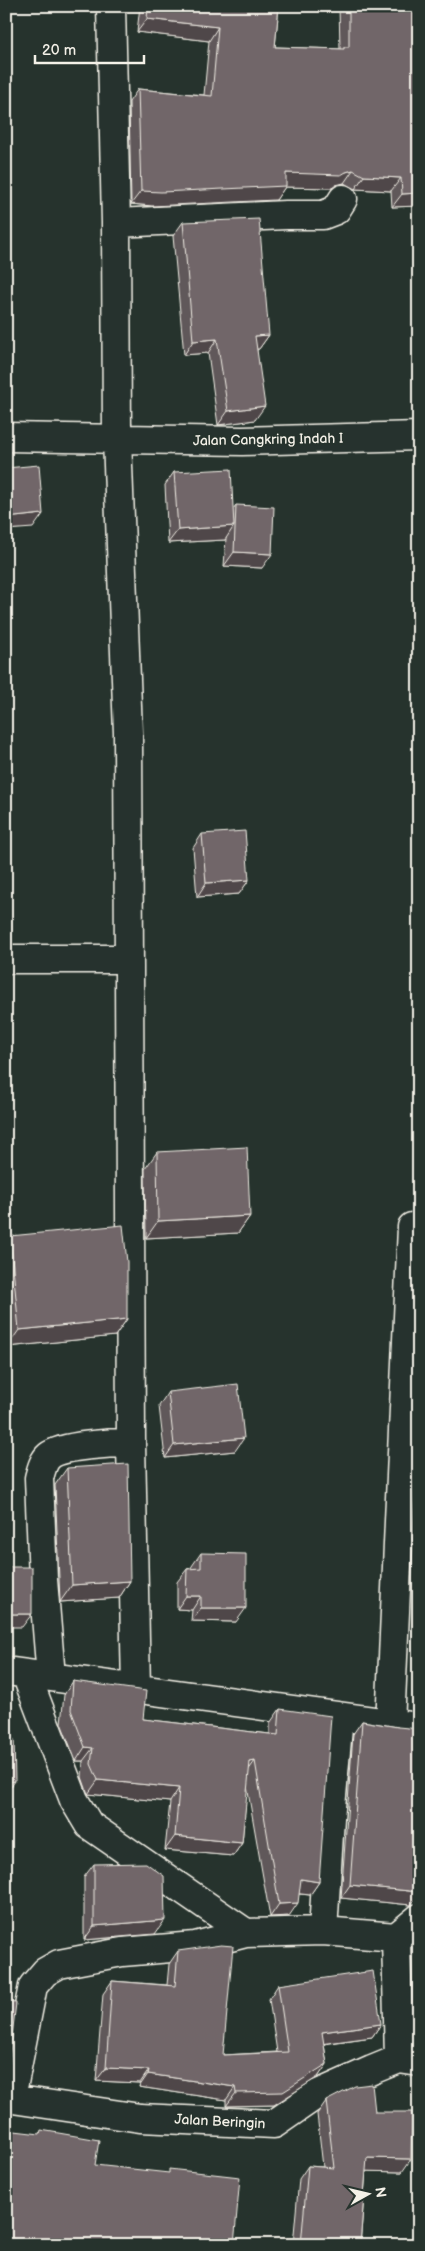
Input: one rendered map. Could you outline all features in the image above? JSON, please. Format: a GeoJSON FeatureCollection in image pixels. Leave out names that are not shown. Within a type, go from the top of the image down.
{"type":"FeatureCollection","features":[{"type":"Feature","properties":{"kind":"street"},"geometry":{"type":"LineString","coordinates":[[111,6],[116,223],[117,438],[128,733],[131,1443],[136,1689]]}},
{"type":"Feature","properties":{"kind":"street"},"geometry":{"type":"LineString","coordinates":[[116,223],[286,214],[322,215],[336,210],[343,199]]}},
{"type":"Feature","properties":{"kind":"street","name":"Jalan Cangkring Indah I"},"geometry":{"type":"LineString","coordinates":[[6,436],[242,441],[419,436]]}},
{"type":"Feature","properties":{"kind":"street"},"geometry":{"type":"LineString","coordinates":[[6,959],[129,959]]}},
{"type":"Feature","properties":{"kind":"street"},"geometry":{"type":"LineString","coordinates":[[390,1725],[412,1227]]}},
{"type":"Feature","properties":{"kind":"street"},"geometry":{"type":"LineString","coordinates":[[131,1443],[95,1444],[55,1453],[49,1456],[41,1469],[39,1478],[43,1580],[28,1674],[74,1800],[89,1825],[246,1933]]}},
{"type":"Feature","properties":{"kind":"street"},"geometry":{"type":"LineString","coordinates":[[28,1674],[390,1725],[419,1727]]}},
{"type":"Feature","properties":{"kind":"street"},"geometry":{"type":"LineString","coordinates":[[322,1931],[339,1717]]}},
{"type":"Feature","properties":{"kind":"street"},"geometry":{"type":"LineString","coordinates":[[8,2098],[34,1986],[39,1977],[52,1966],[122,1952],[195,1946],[246,1933],[322,1931],[396,1937],[419,1918]]}},
{"type":"Feature","properties":{"kind":"street"},"geometry":{"type":"LineString","coordinates":[[396,1937],[409,2060]]}},
{"type":"Feature","properties":{"kind":"street","name":"Jalan Beringin"},"geometry":{"type":"LineString","coordinates":[[8,2098],[140,2118],[274,2124],[316,2095],[409,2060]]}},
{"type":"Feature","properties":{"kind":"building"},"geometry":{"type":"Polygon","coordinates":[[[148,6],[279,6],[275,47],[344,49],[344,47],[349,47],[349,6],[419,6],[419,193],[402,194],[401,178],[364,176],[353,170],[341,175],[286,173],[286,186],[161,192],[141,191],[138,89],[212,96],[218,27],[147,19],[148,6]]]}},
{"type":"Feature","properties":{"kind":"building"},"geometry":{"type":"Polygon","coordinates":[[[259,219],[269,335],[255,336],[265,406],[228,411],[217,339],[193,341],[183,222],[259,219]]]}},
{"type":"Feature","properties":{"kind":"building"},"geometry":{"type":"Polygon","coordinates":[[[39,465],[43,514],[6,518],[6,468],[39,465]]]}},
{"type":"Feature","properties":{"kind":"building"},"geometry":{"type":"Polygon","coordinates":[[[231,469],[234,526],[178,530],[174,472],[231,469]]]}},
{"type":"Feature","properties":{"kind":"building"},"geometry":{"type":"Polygon","coordinates":[[[236,505],[274,507],[272,554],[234,552],[236,505]]]}},
{"type":"Feature","properties":{"kind":"building"},"geometry":{"type":"Polygon","coordinates":[[[245,831],[249,880],[206,883],[202,834],[245,831]]]}},
{"type":"Feature","properties":{"kind":"building"},"geometry":{"type":"Polygon","coordinates":[[[247,1147],[250,1216],[158,1221],[157,1152],[247,1147]]]}},
{"type":"Feature","properties":{"kind":"building"},"geometry":{"type":"Polygon","coordinates":[[[123,1225],[127,1262],[127,1319],[19,1330],[10,1236],[123,1225]]]}},
{"type":"Feature","properties":{"kind":"building"},"geometry":{"type":"Polygon","coordinates":[[[238,1384],[244,1438],[174,1445],[168,1392],[238,1384]]]}},
{"type":"Feature","properties":{"kind":"building"},"geometry":{"type":"Polygon","coordinates":[[[128,1464],[130,1581],[72,1585],[67,1468],[128,1464]]]}},
{"type":"Feature","properties":{"kind":"building"},"geometry":{"type":"Polygon","coordinates":[[[201,1553],[246,1554],[246,1608],[201,1608],[201,1596],[186,1596],[187,1569],[201,1568],[201,1553]]]}},
{"type":"Feature","properties":{"kind":"building"},"geometry":{"type":"Polygon","coordinates":[[[6,1567],[32,1567],[32,1614],[6,1614],[6,1567]]]}},
{"type":"Feature","properties":{"kind":"building"},"geometry":{"type":"Polygon","coordinates":[[[73,1681],[146,1691],[143,1719],[278,1735],[280,1709],[331,1716],[319,1882],[301,1879],[298,1903],[279,1904],[255,1761],[250,1762],[242,1843],[175,1836],[179,1788],[98,1780],[91,1764],[93,1748],[85,1747],[71,1710],[73,1681]]]}},
{"type":"Feature","properties":{"kind":"building"},"geometry":{"type":"Polygon","coordinates":[[[362,1721],[419,1729],[419,1892],[350,1885],[362,1721]]]}},
{"type":"Feature","properties":{"kind":"building"},"geometry":{"type":"Polygon","coordinates":[[[14,1739],[15,1781],[6,1782],[6,1740],[14,1739]]]}},
{"type":"Feature","properties":{"kind":"building"},"geometry":{"type":"Polygon","coordinates":[[[146,1863],[164,1876],[165,1920],[94,1926],[94,1864],[146,1863]]]}},
{"type":"Feature","properties":{"kind":"building"},"geometry":{"type":"Polygon","coordinates":[[[221,1945],[233,1946],[223,2055],[288,2052],[278,1985],[373,1971],[381,2024],[322,2032],[327,2064],[283,2092],[236,2093],[235,2087],[148,2074],[149,2070],[106,2068],[112,1981],[175,1986],[178,1951],[221,1945]]]}},
{"type":"Feature","properties":{"kind":"building"},"geometry":{"type":"Polygon","coordinates":[[[6,2002],[16,2003],[8,2069],[6,2069],[6,2002]]]}},
{"type":"Feature","properties":{"kind":"building"},"geometry":{"type":"Polygon","coordinates":[[[372,2084],[375,2112],[412,2112],[411,2159],[367,2158],[360,2245],[301,2245],[308,2166],[334,2168],[326,2101],[355,2086],[372,2084]]]}},
{"type":"Feature","properties":{"kind":"building"},"geometry":{"type":"Polygon","coordinates":[[[6,2130],[40,2134],[41,2130],[99,2140],[95,2165],[169,2173],[169,2169],[240,2177],[234,2245],[6,2245],[6,2130]]]}}]}
